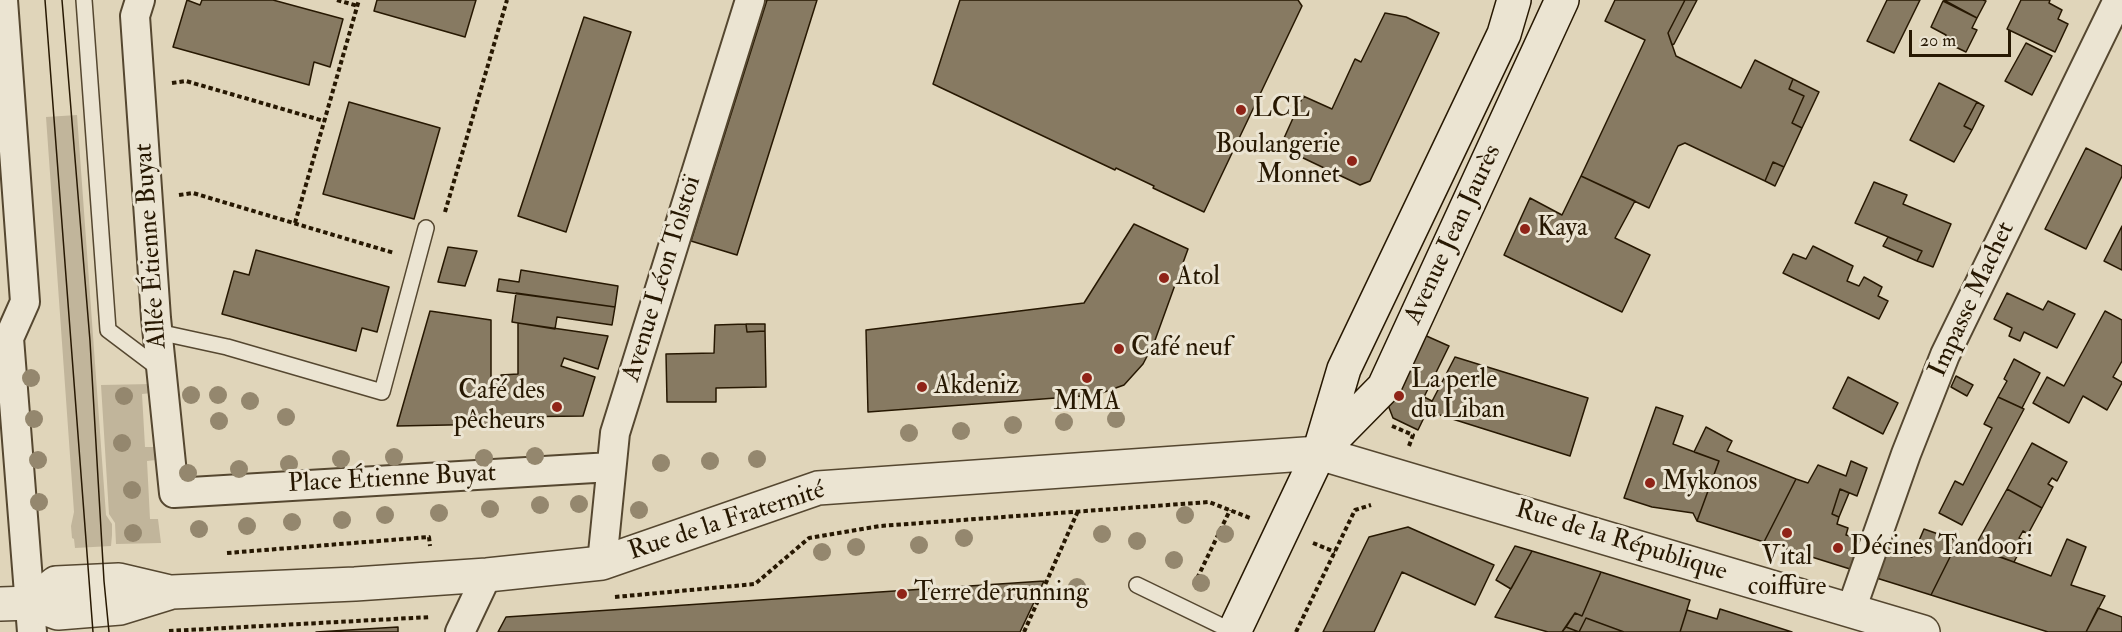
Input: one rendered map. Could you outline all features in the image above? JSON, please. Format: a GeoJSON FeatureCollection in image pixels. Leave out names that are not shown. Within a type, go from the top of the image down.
{"type":"FeatureCollection","features":[{"type":"Feature","properties":{"kind":"street"},"geometry":{"type":"LineString","coordinates":[[3,0],[25,302],[5,336],[23,506],[21,613]]}},
{"type":"Feature","properties":{"kind":"street","name":"Allée Étienne Buyat"},"geometry":{"type":"LineString","coordinates":[[140,0],[135,16],[161,370],[174,493]]}},
{"type":"Feature","properties":{"kind":"street","name":"Avenue Léon Tolstoï"},"geometry":{"type":"LineString","coordinates":[[602,562],[615,433],[750,0]]}},
{"type":"Feature","properties":{"kind":"street","name":"Avenue Jean Jaurès"},"geometry":{"type":"LineString","coordinates":[[1234,632],[1319,453],[1344,369],[1504,34],[1514,0]]}},
{"type":"Feature","properties":{"kind":"street","name":"Avenue Jean Jaurès"},"geometry":{"type":"LineString","coordinates":[[1319,453],[1384,387],[1562,0]]}},
{"type":"Feature","properties":{"kind":"street","name":"Impasse Machet"},"geometry":{"type":"LineString","coordinates":[[1851,610],[1906,454],[1945,355],[2118,0]]}},
{"type":"Feature","properties":{"kind":"street","name":"Rue de la République"},"geometry":{"type":"LineString","coordinates":[[1319,453],[1923,632]]}},
{"type":"Feature","properties":{"kind":"street","name":"Rue de la Fraternité"},"geometry":{"type":"LineString","coordinates":[[21,613],[58,613],[120,608],[172,592],[355,584],[487,575],[602,562],[818,488],[1319,453]]}},
{"type":"Feature","properties":{"kind":"street","name":"Place Étienne Buyat"},"geometry":{"type":"LineString","coordinates":[[174,493],[611,467]]}},
{"type":"Feature","properties":{"kind":"street"},"geometry":{"type":"LineString","coordinates":[[460,632],[487,575]]}},
{"type":"Feature","properties":{"kind":"lane"},"geometry":{"type":"LineString","coordinates":[[84,0],[108,330],[161,370]]}},
{"type":"Feature","properties":{"kind":"lane"},"geometry":{"type":"LineString","coordinates":[[158,332],[227,347],[382,392],[426,228]]}},
{"type":"Feature","properties":{"kind":"lane"},"geometry":{"type":"LineString","coordinates":[[1137,585],[1234,632]]}},
{"type":"Feature","properties":{"kind":"path"},"geometry":{"type":"LineString","coordinates":[[337,0],[358,6]]}},
{"type":"Feature","properties":{"kind":"path"},"geometry":{"type":"LineString","coordinates":[[295,223],[359,0]]}},
{"type":"Feature","properties":{"kind":"path"},"geometry":{"type":"LineString","coordinates":[[426,228],[440,227],[507,0]]}},
{"type":"Feature","properties":{"kind":"path"},"geometry":{"type":"LineString","coordinates":[[140,88],[186,81],[324,121]]}},
{"type":"Feature","properties":{"kind":"path"},"geometry":{"type":"LineString","coordinates":[[148,198],[193,193],[418,260]]}},
{"type":"Feature","properties":{"kind":"path"},"geometry":{"type":"LineString","coordinates":[[1296,632],[1355,510],[1392,498],[1413,435]]}},
{"type":"Feature","properties":{"kind":"path"},"geometry":{"type":"LineString","coordinates":[[1184,607],[1230,510]]}},
{"type":"Feature","properties":{"kind":"path"},"geometry":{"type":"LineString","coordinates":[[1024,632],[1078,511]]}},
{"type":"Feature","properties":{"kind":"path"},"geometry":{"type":"LineString","coordinates":[[216,554],[429,537]]}},
{"type":"Feature","properties":{"kind":"shaded area"},"geometry":{"type":"Polygon","coordinates":[[[77,115],[106,515],[112,524],[112,535],[111,546],[75,548],[71,526],[74,512],[46,117],[77,115]]]}},
{"type":"Feature","properties":{"kind":"shaded area"},"geometry":{"type":"Polygon","coordinates":[[[152,384],[152,393],[142,394],[145,447],[156,447],[156,460],[147,461],[150,519],[158,519],[161,543],[116,544],[115,523],[109,514],[101,385],[152,384]]]}},
{"type":"Feature","properties":{"kind":"building"},"geometry":{"type":"Polygon","coordinates":[[[187,0],[200,5],[202,0],[273,0],[343,19],[330,67],[314,62],[309,85],[173,47],[187,0]]]}},
{"type":"Feature","properties":{"kind":"building"},"geometry":{"type":"Polygon","coordinates":[[[377,0],[476,0],[465,37],[374,11],[377,0]]]}},
{"type":"Feature","properties":{"kind":"building"},"geometry":{"type":"Polygon","coordinates":[[[767,0],[817,0],[737,255],[691,241],[767,0]]]}},
{"type":"Feature","properties":{"kind":"building"},"geometry":{"type":"Polygon","coordinates":[[[960,0],[1298,0],[1302,6],[1204,212],[1116,168],[1115,170],[933,84],[960,0]]]}},
{"type":"Feature","properties":{"kind":"building"},"geometry":{"type":"Polygon","coordinates":[[[1615,0],[1685,0],[1668,33],[1676,56],[1741,88],[1755,60],[1793,79],[1789,89],[1804,96],[1792,123],[1802,128],[1784,167],[1773,162],[1765,181],[1685,143],[1678,146],[1649,208],[1581,176],[1645,40],[1605,21],[1615,0]]]}},
{"type":"Feature","properties":{"kind":"building"},"geometry":{"type":"Polygon","coordinates":[[[1685,0],[1697,0],[1672,45],[1668,33],[1685,0]]]}},
{"type":"Feature","properties":{"kind":"building"},"geometry":{"type":"Polygon","coordinates":[[[1887,0],[1920,0],[1894,53],[1867,41],[1887,0]]]}},
{"type":"Feature","properties":{"kind":"building"},"geometry":{"type":"Polygon","coordinates":[[[1944,0],[1983,0],[1986,1],[1977,18],[1944,0]]]}},
{"type":"Feature","properties":{"kind":"building"},"geometry":{"type":"Polygon","coordinates":[[[2021,0],[2050,0],[2049,3],[2062,10],[2058,19],[2068,24],[2055,52],[2007,29],[2021,0]]]}},
{"type":"Feature","properties":{"kind":"building"},"geometry":{"type":"Polygon","coordinates":[[[1943,1],[1977,18],[1972,28],[1977,30],[1966,52],[1943,41],[1946,35],[1931,27],[1943,1]]]}},
{"type":"Feature","properties":{"kind":"building"},"geometry":{"type":"Polygon","coordinates":[[[1385,13],[1406,17],[1439,33],[1370,181],[1360,185],[1280,147],[1303,96],[1332,109],[1355,59],[1361,62],[1385,13]]]}},
{"type":"Feature","properties":{"kind":"building"},"geometry":{"type":"Polygon","coordinates":[[[584,17],[631,32],[566,232],[518,216],[584,17]]]}},
{"type":"Feature","properties":{"kind":"building"},"geometry":{"type":"Polygon","coordinates":[[[2026,43],[2052,56],[2032,95],[2005,81],[2026,43]]]}},
{"type":"Feature","properties":{"kind":"building"},"geometry":{"type":"Polygon","coordinates":[[[1793,79],[1819,92],[1802,128],[1792,123],[1804,96],[1789,89],[1793,79]]]}},
{"type":"Feature","properties":{"kind":"building"},"geometry":{"type":"Polygon","coordinates":[[[1939,83],[1977,102],[1964,126],[1972,130],[1954,162],[1910,140],[1939,83]]]}},
{"type":"Feature","properties":{"kind":"building"},"geometry":{"type":"Polygon","coordinates":[[[349,102],[440,128],[414,219],[323,194],[349,102]]]}},
{"type":"Feature","properties":{"kind":"building"},"geometry":{"type":"Polygon","coordinates":[[[1977,102],[1984,106],[1972,130],[1964,126],[1977,102]]]}},
{"type":"Feature","properties":{"kind":"building"},"geometry":{"type":"Polygon","coordinates":[[[2086,148],[2122,166],[2122,176],[2086,249],[2045,229],[2086,148]]]}},
{"type":"Feature","properties":{"kind":"building"},"geometry":{"type":"Polygon","coordinates":[[[1773,162],[1784,167],[1775,186],[1765,181],[1773,162]]]}},
{"type":"Feature","properties":{"kind":"building"},"geometry":{"type":"Polygon","coordinates":[[[1581,176],[1635,201],[1615,238],[1650,255],[1622,312],[1504,255],[1530,198],[1562,215],[1581,176]]]}},
{"type":"Feature","properties":{"kind":"building"},"geometry":{"type":"Polygon","coordinates":[[[1874,182],[1907,195],[1903,204],[1951,224],[1933,267],[1917,261],[1922,251],[1855,223],[1874,182]]]}},
{"type":"Feature","properties":{"kind":"building"},"geometry":{"type":"Polygon","coordinates":[[[1134,224],[1188,249],[1154,343],[1143,364],[1124,385],[1096,395],[868,412],[866,330],[1084,303],[1134,224]]]}},
{"type":"Feature","properties":{"kind":"building"},"geometry":{"type":"Polygon","coordinates":[[[2122,226],[2122,270],[2104,261],[2122,226]]]}},
{"type":"Feature","properties":{"kind":"building"},"geometry":{"type":"Polygon","coordinates":[[[1888,237],[1922,251],[1917,261],[1883,246],[1888,237]]]}},
{"type":"Feature","properties":{"kind":"building"},"geometry":{"type":"Polygon","coordinates":[[[1813,246],[1853,266],[1847,281],[1859,286],[1864,277],[1882,287],[1878,296],[1888,301],[1879,319],[1783,273],[1793,254],[1806,259],[1813,246]]]}},
{"type":"Feature","properties":{"kind":"building"},"geometry":{"type":"Polygon","coordinates":[[[448,247],[477,251],[465,286],[438,282],[448,247]]]}},
{"type":"Feature","properties":{"kind":"building"},"geometry":{"type":"Polygon","coordinates":[[[256,250],[389,287],[377,332],[362,328],[356,351],[222,314],[234,271],[249,275],[256,250]]]}},
{"type":"Feature","properties":{"kind":"building"},"geometry":{"type":"Polygon","coordinates":[[[521,270],[618,286],[615,307],[497,291],[499,279],[519,282],[521,270]]]}},
{"type":"Feature","properties":{"kind":"building"},"geometry":{"type":"Polygon","coordinates":[[[516,293],[615,307],[612,325],[557,317],[555,329],[512,322],[516,293]]]}},
{"type":"Feature","properties":{"kind":"building"},"geometry":{"type":"Polygon","coordinates":[[[2007,293],[2043,310],[2048,301],[2075,314],[2057,348],[2024,332],[2020,341],[2009,336],[2012,328],[1994,319],[2007,293]]]}},
{"type":"Feature","properties":{"kind":"building"},"geometry":{"type":"Polygon","coordinates":[[[430,311],[491,320],[491,380],[501,381],[501,375],[518,374],[518,323],[608,336],[598,369],[564,358],[561,366],[595,377],[583,416],[498,417],[498,424],[397,426],[430,311]]]}},
{"type":"Feature","properties":{"kind":"building"},"geometry":{"type":"Polygon","coordinates":[[[2105,311],[2122,320],[2122,361],[2113,377],[2122,383],[2107,410],[2083,396],[2069,423],[2033,403],[2047,377],[2064,386],[2105,311]]]}},
{"type":"Feature","properties":{"kind":"building"},"geometry":{"type":"Polygon","coordinates":[[[746,324],[747,332],[765,331],[766,387],[716,388],[716,402],[667,402],[666,354],[714,353],[715,325],[746,324]]]}},
{"type":"Feature","properties":{"kind":"building"},"geometry":{"type":"Polygon","coordinates":[[[746,324],[765,324],[765,331],[747,332],[746,324]]]}},
{"type":"Feature","properties":{"kind":"building"},"geometry":{"type":"Polygon","coordinates":[[[1422,334],[1449,346],[1424,397],[1432,401],[1418,430],[1393,418],[1388,405],[1422,334]]]}},
{"type":"Feature","properties":{"kind":"building"},"geometry":{"type":"Polygon","coordinates":[[[1455,357],[1588,398],[1570,456],[1427,411],[1455,357]]]}},
{"type":"Feature","properties":{"kind":"building"},"geometry":{"type":"Polygon","coordinates":[[[2014,359],[2040,373],[2022,408],[1998,397],[2007,381],[2004,379],[2014,359]]]}},
{"type":"Feature","properties":{"kind":"building"},"geometry":{"type":"Polygon","coordinates":[[[1956,376],[1973,385],[1967,396],[1951,387],[1956,376]]]}},
{"type":"Feature","properties":{"kind":"building"},"geometry":{"type":"Polygon","coordinates":[[[1848,377],[1898,403],[1883,434],[1833,408],[1848,377]]]}},
{"type":"Feature","properties":{"kind":"building"},"geometry":{"type":"Polygon","coordinates":[[[1998,397],[2024,409],[1962,525],[1939,513],[1955,481],[1963,485],[1992,428],[1984,424],[1998,397]]]}},
{"type":"Feature","properties":{"kind":"building"},"geometry":{"type":"Polygon","coordinates":[[[1656,407],[1683,416],[1673,444],[1719,461],[1697,521],[1693,513],[1652,507],[1624,498],[1656,407]]]}},
{"type":"Feature","properties":{"kind":"building"},"geometry":{"type":"Polygon","coordinates":[[[1706,427],[1732,441],[1727,451],[1796,479],[1764,542],[1697,521],[1719,461],[1694,452],[1706,427]]]}},
{"type":"Feature","properties":{"kind":"building"},"geometry":{"type":"Polygon","coordinates":[[[2032,443],[2067,462],[2057,481],[2052,478],[2048,484],[2053,487],[2042,508],[2007,489],[2032,443]]]}},
{"type":"Feature","properties":{"kind":"building"},"geometry":{"type":"Polygon","coordinates":[[[1851,461],[1867,468],[1857,496],[1840,489],[1832,514],[1839,517],[1837,524],[1848,528],[1846,535],[1861,539],[1850,569],[1764,542],[1796,479],[1808,483],[1818,465],[1846,476],[1851,461]]]}},
{"type":"Feature","properties":{"kind":"building"},"geometry":{"type":"Polygon","coordinates":[[[1840,489],[1849,493],[1839,517],[1832,514],[1840,489]]]}},
{"type":"Feature","properties":{"kind":"building"},"geometry":{"type":"Polygon","coordinates":[[[2007,489],[2042,508],[2028,534],[2023,531],[2019,538],[2025,541],[2014,562],[1974,548],[2007,489]]]}},
{"type":"Feature","properties":{"kind":"building"},"geometry":{"type":"Polygon","coordinates":[[[1408,527],[1494,565],[1475,605],[1402,572],[1374,632],[1323,632],[1369,537],[1408,527]]]}},
{"type":"Feature","properties":{"kind":"building"},"geometry":{"type":"Polygon","coordinates":[[[1924,529],[1958,541],[1931,595],[1870,576],[1880,546],[1912,557],[1924,529]]]}},
{"type":"Feature","properties":{"kind":"building"},"geometry":{"type":"Polygon","coordinates":[[[2067,539],[2086,547],[2071,585],[2105,596],[2086,632],[2048,632],[1931,595],[1958,541],[2051,576],[2067,539]]]}},
{"type":"Feature","properties":{"kind":"building"},"geometry":{"type":"Polygon","coordinates":[[[1515,546],[1532,551],[1511,589],[1496,580],[1515,546]]]}},
{"type":"Feature","properties":{"kind":"building"},"geometry":{"type":"Polygon","coordinates":[[[1532,551],[1601,572],[1582,616],[1575,613],[1562,632],[1548,632],[1495,617],[1532,551]]]}},
{"type":"Feature","properties":{"kind":"building"},"geometry":{"type":"Polygon","coordinates":[[[1601,572],[1690,600],[1680,632],[1624,632],[1586,618],[1579,632],[1566,627],[1575,613],[1582,616],[1601,572]]]}},
{"type":"Feature","properties":{"kind":"building"},"geometry":{"type":"Polygon","coordinates":[[[1044,581],[1020,632],[498,632],[506,617],[1044,581]]]}},
{"type":"Feature","properties":{"kind":"building"},"geometry":{"type":"Polygon","coordinates":[[[2098,608],[2122,617],[2122,632],[2086,632],[2098,608]]]}},
{"type":"Feature","properties":{"kind":"building"},"geometry":{"type":"Polygon","coordinates":[[[1720,609],[1792,632],[1680,632],[1687,610],[1717,619],[1720,609]]]}},
{"type":"Feature","properties":{"kind":"building"},"geometry":{"type":"Polygon","coordinates":[[[1586,618],[1624,632],[1579,632],[1586,618]]]}},
{"type":"Feature","properties":{"kind":"building"},"geometry":{"type":"Polygon","coordinates":[[[398,627],[398,632],[316,632],[398,627]]]}},
{"type":"Feature","properties":{"kind":"building"},"geometry":{"type":"Polygon","coordinates":[[[1566,627],[1579,632],[1562,632],[1566,627]]]}},
{"type":"Feature","properties":{"kind":"tram line"},"geometry":{"type":"LineString","coordinates":[[45,0],[93,632]]}},
{"type":"Feature","properties":{"kind":"tram line"},"geometry":{"type":"LineString","coordinates":[[62,0],[90,341],[109,632]]}},
{"type":"Feature","properties":{"kind":"place","name":"LCL"},"geometry":{"type":"Point","coordinates":[1241,110]}},
{"type":"Feature","properties":{"kind":"place","name":"Boulangerie Monnet"},"geometry":{"type":"Point","coordinates":[1352,161]}},
{"type":"Feature","properties":{"kind":"place","name":"Kaya"},"geometry":{"type":"Point","coordinates":[1525,229]}},
{"type":"Feature","properties":{"kind":"place","name":"Atol"},"geometry":{"type":"Point","coordinates":[1164,278]}},
{"type":"Feature","properties":{"kind":"place","name":"Café neuf"},"geometry":{"type":"Point","coordinates":[1119,349]}},
{"type":"Feature","properties":{"kind":"place","name":"MMA"},"geometry":{"type":"Point","coordinates":[1087,378]}},
{"type":"Feature","properties":{"kind":"place","name":"Akdeniz"},"geometry":{"type":"Point","coordinates":[922,387]}},
{"type":"Feature","properties":{"kind":"place","name":"La perle du Liban"},"geometry":{"type":"Point","coordinates":[1399,396]}},
{"type":"Feature","properties":{"kind":"place","name":"Café des pêcheurs"},"geometry":{"type":"Point","coordinates":[557,407]}},
{"type":"Feature","properties":{"kind":"place","name":"Mykonos"},"geometry":{"type":"Point","coordinates":[1650,483]}},
{"type":"Feature","properties":{"kind":"place","name":"Vital coiffure"},"geometry":{"type":"Point","coordinates":[1787,533]}},
{"type":"Feature","properties":{"kind":"place","name":"Décines Tandoori"},"geometry":{"type":"Point","coordinates":[1838,548]}},
{"type":"Feature","properties":{"kind":"place","name":"Terre de running"},"geometry":{"type":"Point","coordinates":[902,594]}}]}
